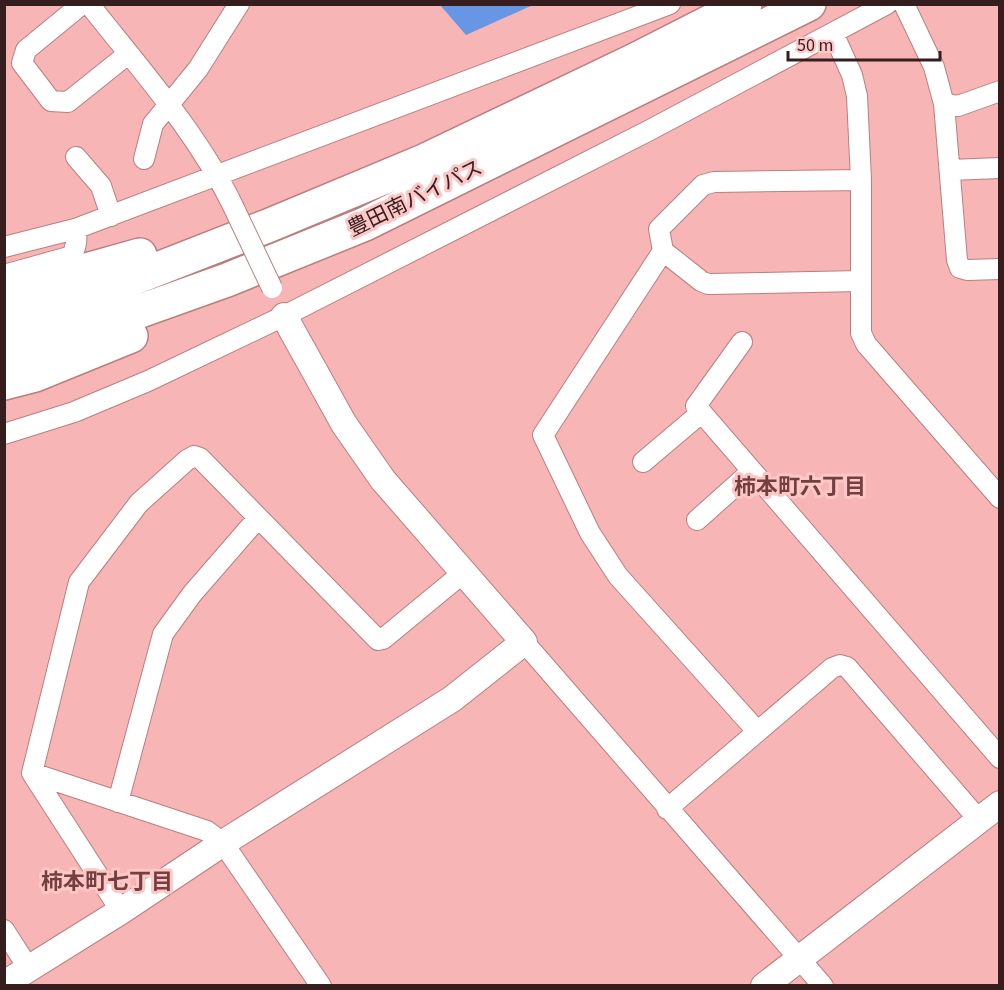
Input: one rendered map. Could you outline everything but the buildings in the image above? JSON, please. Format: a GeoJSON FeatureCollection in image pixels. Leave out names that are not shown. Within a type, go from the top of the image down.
{"type":"FeatureCollection","features":[{"type":"Feature","properties":{"kind":"highway","name":"豊田南バイパス"},"geometry":{"type":"LineString","coordinates":[[4,320],[81,299],[270,225],[426,160],[633,61],[745,4]]}},
{"type":"Feature","properties":{"kind":"highway","name":"豊田南バイパス"},"geometry":{"type":"LineString","coordinates":[[4,352],[87,330],[237,276],[365,224],[809,4]]}},
{"type":"Feature","properties":{"kind":"highway"},"geometry":{"type":"LineString","coordinates":[[4,293],[164,248],[262,212],[395,156],[426,160]]}},
{"type":"Feature","properties":{"kind":"highway"},"geometry":{"type":"LineString","coordinates":[[4,382],[35,375],[241,292],[292,268],[365,224]]}},
{"type":"Feature","properties":{"kind":"street"},"geometry":{"type":"LineString","coordinates":[[82,4],[26,50],[22,63],[51,101],[68,102],[128,54]]}},
{"type":"Feature","properties":{"kind":"street"},"geometry":{"type":"LineString","coordinates":[[89,4],[169,105],[218,175],[285,316],[324,390],[344,424],[383,480],[823,986]]}},
{"type":"Feature","properties":{"kind":"street"},"geometry":{"type":"LineString","coordinates":[[144,159],[153,124],[198,69],[239,4]]}},
{"type":"Feature","properties":{"kind":"street"},"geometry":{"type":"LineString","coordinates":[[4,247],[75,229],[111,216],[670,4]]}},
{"type":"Feature","properties":{"kind":"street"},"geometry":{"type":"LineString","coordinates":[[4,435],[74,412],[148,381],[285,316],[648,131],[887,4]]}},
{"type":"Feature","properties":{"kind":"street"},"geometry":{"type":"LineString","coordinates":[[904,4],[934,68],[944,104],[957,260],[960,268],[967,270],[999,269]]}},
{"type":"Feature","properties":{"kind":"street"},"geometry":{"type":"LineString","coordinates":[[833,33],[852,75],[858,96],[861,180],[861,333],[866,344],[999,498]]}},
{"type":"Feature","properties":{"kind":"street"},"geometry":{"type":"LineString","coordinates":[[944,104],[958,106],[999,91]]}},
{"type":"Feature","properties":{"kind":"street"},"geometry":{"type":"LineString","coordinates":[[76,157],[101,186],[111,216]]}},
{"type":"Feature","properties":{"kind":"street"},"geometry":{"type":"LineString","coordinates":[[950,170],[999,168]]}},
{"type":"Feature","properties":{"kind":"street"},"geometry":{"type":"LineString","coordinates":[[861,180],[703,185],[659,229],[663,251],[708,284],[861,281]]}},
{"type":"Feature","properties":{"kind":"street"},"geometry":{"type":"LineString","coordinates":[[4,275],[72,256],[76,248],[75,229]]}},
{"type":"Feature","properties":{"kind":"street"},"geometry":{"type":"LineString","coordinates":[[663,251],[543,435],[590,533],[618,576],[757,731]]}},
{"type":"Feature","properties":{"kind":"street"},"geometry":{"type":"LineString","coordinates":[[742,342],[696,406],[999,758]]}},
{"type":"Feature","properties":{"kind":"street"},"geometry":{"type":"LineString","coordinates":[[643,462],[701,413]]}},
{"type":"Feature","properties":{"kind":"street"},"geometry":{"type":"LineString","coordinates":[[121,911],[32,773],[79,582],[139,503],[187,460],[194,456],[200,458],[378,640],[383,639],[463,573]]}},
{"type":"Feature","properties":{"kind":"street"},"geometry":{"type":"LineString","coordinates":[[697,520],[752,471]]}},
{"type":"Feature","properties":{"kind":"street"},"geometry":{"type":"LineString","coordinates":[[118,802],[163,634],[192,594],[258,518]]}},
{"type":"Feature","properties":{"kind":"street"},"geometry":{"type":"LineString","coordinates":[[4,984],[452,699],[524,642]]}},
{"type":"Feature","properties":{"kind":"street"},"geometry":{"type":"LineString","coordinates":[[667,809],[832,668],[840,665],[847,667],[979,820]]}},
{"type":"Feature","properties":{"kind":"street"},"geometry":{"type":"LineString","coordinates":[[32,773],[207,831],[223,843],[321,986]]}},
{"type":"Feature","properties":{"kind":"street"},"geometry":{"type":"LineString","coordinates":[[764,986],[999,804]]}},
{"type":"Feature","properties":{"kind":"street"},"geometry":{"type":"LineString","coordinates":[[4,930],[29,969]]}},
{"type":"Feature","properties":{"kind":"water"},"geometry":{"type":"Polygon","coordinates":[[[440,5],[533,5],[466,35],[440,5]]]}},
{"type":"Feature","properties":{"kind":"district","name":"柿本町六丁目"},"geometry":{"type":"Point","coordinates":[800,487]}},
{"type":"Feature","properties":{"kind":"district","name":"柿本町七丁目"},"geometry":{"type":"Point","coordinates":[107,882]}}]}
